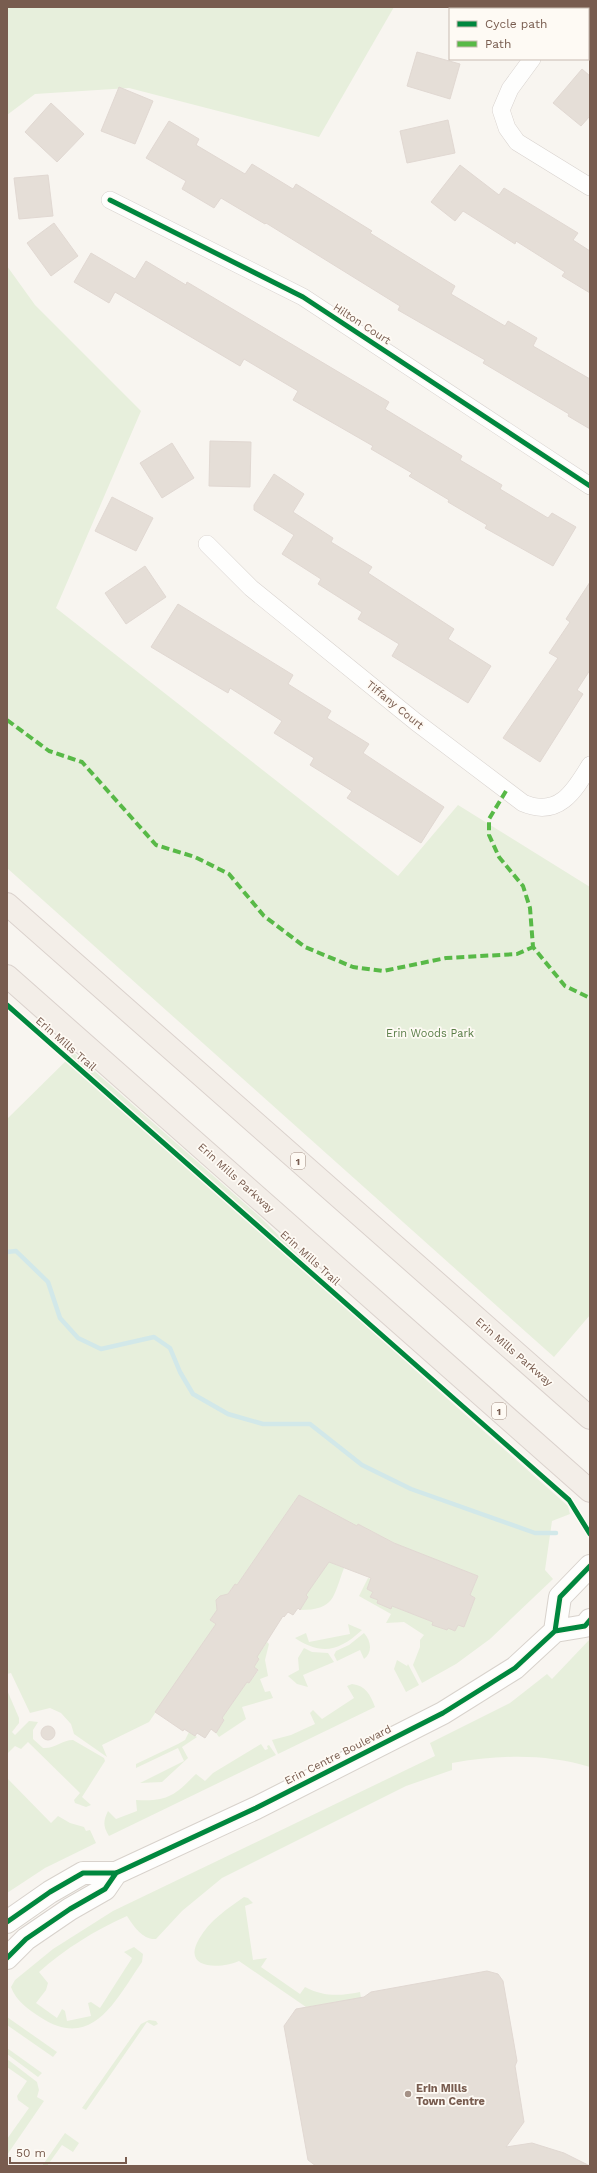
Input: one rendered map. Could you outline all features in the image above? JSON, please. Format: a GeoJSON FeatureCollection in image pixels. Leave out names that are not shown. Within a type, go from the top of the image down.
{"type":"FeatureCollection","features":[{"type":"Feature","properties":{"kind":"main road","name":"Erin Mills Parkway"},"geometry":{"type":"LineString","coordinates":[[7,904],[590,1418]]}},
{"type":"Feature","properties":{"kind":"main road","name":"Erin Mills Parkway"},"geometry":{"type":"LineString","coordinates":[[7,976],[590,1491]]}},
{"type":"Feature","properties":{"kind":"street"},"geometry":{"type":"LineString","coordinates":[[531,60],[510,89],[502,110],[507,128],[517,142],[590,187]]}},
{"type":"Feature","properties":{"kind":"street","name":"Hilton Court"},"geometry":{"type":"LineString","coordinates":[[110,200],[303,297],[590,486]]}},
{"type":"Feature","properties":{"kind":"street","name":"Tiffany Court"},"geometry":{"type":"LineString","coordinates":[[207,544],[251,588],[416,722],[523,803],[534,808],[542,808],[563,801],[573,792],[590,765]]}},
{"type":"Feature","properties":{"kind":"street"},"geometry":{"type":"LineString","coordinates":[[590,1566],[560,1597],[555,1631],[585,1626],[590,1620]]}},
{"type":"Feature","properties":{"kind":"street","name":"Erin Centre Boulevard"},"geometry":{"type":"LineString","coordinates":[[7,1922],[50,1892],[83,1872],[116,1873],[256,1808],[442,1713],[515,1668],[555,1631]]}},
{"type":"Feature","properties":{"kind":"street","name":"Erin Centre Boulevard"},"geometry":{"type":"LineString","coordinates":[[7,1958],[26,1939],[70,1908],[105,1888],[116,1873]]}},
{"type":"Feature","properties":{"kind":"green space"},"geometry":{"type":"Polygon","coordinates":[[[7,7],[394,7],[319,137],[129,88],[35,94],[7,115],[7,7]]]}},
{"type":"Feature","properties":{"kind":"green space","name":"Erin Woods Park"},"geometry":{"type":"Polygon","coordinates":[[[7,266],[35,305],[141,411],[56,608],[398,876],[458,805],[590,887],[590,1315],[554,1357],[7,868],[7,266]]]}},
{"type":"Feature","properties":{"kind":"green space"},"geometry":{"type":"Polygon","coordinates":[[[74,1053],[260,1217],[415,1370],[568,1506],[570,1514],[552,1521],[545,1570],[553,1579],[490,1639],[456,1664],[422,1683],[413,1665],[420,1647],[420,1640],[424,1635],[404,1622],[386,1623],[391,1614],[359,1596],[368,1578],[371,1579],[367,1589],[373,1592],[370,1597],[378,1600],[377,1603],[391,1608],[392,1606],[433,1622],[433,1625],[446,1630],[448,1628],[455,1631],[458,1625],[464,1627],[475,1598],[470,1595],[478,1576],[394,1543],[358,1524],[357,1526],[299,1495],[237,1585],[235,1584],[227,1595],[222,1595],[216,1600],[218,1609],[210,1620],[216,1624],[149,1722],[102,1745],[107,1757],[74,1734],[71,1724],[61,1713],[50,1708],[30,1713],[11,1673],[7,1674],[7,1119],[74,1053]]]}},
{"type":"Feature","properties":{"kind":"green space"},"geometry":{"type":"Polygon","coordinates":[[[329,1562],[344,1568],[331,1600],[320,1608],[300,1610],[308,1597],[306,1595],[329,1562]]]}},
{"type":"Feature","properties":{"kind":"green space"},"geometry":{"type":"Polygon","coordinates":[[[348,1624],[362,1630],[346,1643],[338,1647],[322,1649],[305,1644],[295,1638],[306,1633],[309,1642],[350,1634],[348,1624]]]}},
{"type":"Feature","properties":{"kind":"green space"},"geometry":{"type":"Polygon","coordinates":[[[364,1633],[370,1646],[367,1656],[364,1659],[360,1650],[337,1661],[334,1655],[336,1651],[349,1645],[364,1633]]]}},
{"type":"Feature","properties":{"kind":"green space"},"geometry":{"type":"Polygon","coordinates":[[[590,1639],[590,1767],[573,1762],[539,1757],[487,1758],[452,1763],[452,1770],[406,1786],[222,1878],[182,1911],[156,1939],[151,1939],[139,1932],[127,1916],[103,1927],[70,1948],[39,1972],[48,1983],[46,1990],[36,2003],[57,2018],[62,2009],[65,2011],[67,2021],[91,2016],[88,2003],[91,2002],[100,2008],[132,1958],[124,1952],[134,1947],[143,1954],[142,1962],[123,1991],[101,2016],[89,2025],[75,2028],[59,2026],[40,2017],[23,2004],[13,1992],[11,1987],[15,1980],[53,1949],[113,1911],[435,1756],[430,1743],[510,1703],[547,1674],[552,1679],[590,1639]]]}},
{"type":"Feature","properties":{"kind":"green space"},"geometry":{"type":"Polygon","coordinates":[[[267,1642],[269,1644],[265,1660],[268,1676],[260,1679],[265,1692],[270,1691],[273,1698],[242,1707],[246,1719],[219,1737],[216,1733],[224,1720],[222,1718],[247,1682],[249,1683],[258,1671],[254,1667],[259,1659],[251,1653],[261,1651],[267,1642]]]}},
{"type":"Feature","properties":{"kind":"green space"},"geometry":{"type":"Polygon","coordinates":[[[304,1648],[312,1652],[328,1653],[334,1662],[303,1675],[308,1687],[297,1684],[288,1676],[299,1670],[298,1658],[304,1648]]]}},
{"type":"Feature","properties":{"kind":"green space"},"geometry":{"type":"Polygon","coordinates":[[[397,1660],[407,1666],[408,1664],[419,1685],[406,1692],[394,1669],[397,1660]]]}},
{"type":"Feature","properties":{"kind":"green space"},"geometry":{"type":"Polygon","coordinates":[[[352,1684],[357,1685],[367,1691],[375,1707],[278,1754],[272,1740],[291,1735],[315,1724],[310,1713],[313,1710],[322,1719],[354,1698],[347,1686],[352,1684]]]}},
{"type":"Feature","properties":{"kind":"green space"},"geometry":{"type":"Polygon","coordinates":[[[7,1690],[19,1718],[19,1723],[12,1732],[15,1735],[29,1721],[38,1722],[33,1730],[33,1739],[43,1748],[73,1740],[104,1758],[105,1761],[82,1797],[91,1805],[86,1807],[75,1803],[74,1800],[80,1793],[28,1742],[21,1749],[15,1746],[7,1754],[7,1690]]]}},
{"type":"Feature","properties":{"kind":"green space"},"geometry":{"type":"Polygon","coordinates":[[[189,1732],[197,1737],[182,1747],[188,1758],[162,1782],[140,1783],[184,1761],[178,1748],[136,1768],[136,1764],[185,1740],[189,1732]]]}},
{"type":"Feature","properties":{"kind":"green space"},"geometry":{"type":"Polygon","coordinates":[[[261,1744],[265,1750],[268,1749],[267,1746],[269,1745],[276,1755],[109,1836],[107,1833],[104,1824],[108,1811],[116,1819],[137,1811],[136,1800],[156,1800],[170,1796],[196,1774],[205,1781],[213,1773],[261,1744]]]}},
{"type":"Feature","properties":{"kind":"green space"},"geometry":{"type":"Polygon","coordinates":[[[7,1778],[51,1823],[58,1816],[70,1823],[84,1827],[86,1831],[90,1830],[96,1843],[45,1868],[7,1893],[7,1778]]]}},
{"type":"Feature","properties":{"kind":"green space"},"geometry":{"type":"Polygon","coordinates":[[[244,1897],[248,1898],[253,1903],[245,1906],[253,1960],[267,1958],[261,1967],[300,1994],[305,1987],[319,1993],[332,1995],[360,1992],[361,1998],[306,2007],[239,1961],[231,1964],[214,1966],[199,1962],[195,1957],[195,1949],[203,1932],[219,1915],[244,1897]]]}},
{"type":"Feature","properties":{"kind":"green space"},"geometry":{"type":"Polygon","coordinates":[[[7,2017],[57,2052],[53,2057],[7,2025],[7,2017]]]}},
{"type":"Feature","properties":{"kind":"green space"},"geometry":{"type":"Polygon","coordinates":[[[149,2020],[156,2021],[158,2024],[154,2026],[147,2022],[86,2110],[82,2108],[141,2024],[149,2020]]]}},
{"type":"Feature","properties":{"kind":"green space"},"geometry":{"type":"Polygon","coordinates":[[[7,2048],[42,2073],[38,2077],[7,2054],[7,2048]]]}},
{"type":"Feature","properties":{"kind":"green space"},"geometry":{"type":"Polygon","coordinates":[[[7,2059],[37,2082],[39,2090],[37,2097],[44,2101],[7,2155],[7,2139],[29,2108],[18,2100],[17,2096],[27,2081],[7,2067],[7,2059]]]}},
{"type":"Feature","properties":{"kind":"green space"},"geometry":{"type":"Polygon","coordinates":[[[65,2133],[79,2143],[73,2152],[62,2145],[47,2166],[42,2166],[65,2133]]]}},
{"type":"Feature","properties":{"kind":"building"},"geometry":{"type":"Polygon","coordinates":[[[417,52],[460,64],[450,99],[407,86],[417,52]]]}},
{"type":"Feature","properties":{"kind":"building"},"geometry":{"type":"Polygon","coordinates":[[[582,69],[590,76],[590,116],[581,126],[553,103],[582,69]]]}},
{"type":"Feature","properties":{"kind":"building"},"geometry":{"type":"Polygon","coordinates":[[[119,87],[153,101],[135,144],[101,131],[119,87]]]}},
{"type":"Feature","properties":{"kind":"building"},"geometry":{"type":"Polygon","coordinates":[[[51,103],[84,134],[57,162],[25,132],[51,103]]]}},
{"type":"Feature","properties":{"kind":"building"},"geometry":{"type":"Polygon","coordinates":[[[448,120],[455,153],[407,163],[400,131],[448,120]]]}},
{"type":"Feature","properties":{"kind":"building"},"geometry":{"type":"Polygon","coordinates":[[[169,121],[199,139],[196,145],[245,174],[252,164],[293,189],[296,184],[372,231],[370,233],[455,286],[451,294],[505,326],[508,321],[537,338],[533,346],[590,379],[590,429],[568,416],[569,414],[483,363],[485,360],[398,310],[400,306],[266,223],[265,224],[221,198],[214,208],[182,189],[186,181],[146,158],[169,121]]]}},
{"type":"Feature","properties":{"kind":"building"},"geometry":{"type":"Polygon","coordinates":[[[460,165],[499,195],[504,188],[578,233],[573,240],[590,251],[590,293],[562,276],[565,272],[516,241],[515,244],[463,211],[455,221],[431,202],[460,165]]]}},
{"type":"Feature","properties":{"kind":"building"},"geometry":{"type":"Polygon","coordinates":[[[48,175],[53,216],[19,219],[14,178],[48,175]]]}},
{"type":"Feature","properties":{"kind":"building"},"geometry":{"type":"Polygon","coordinates":[[[54,223],[78,256],[51,276],[27,243],[54,223]]]}},
{"type":"Feature","properties":{"kind":"building"},"geometry":{"type":"Polygon","coordinates":[[[91,253],[135,279],[146,261],[186,285],[187,282],[389,402],[385,409],[462,456],[460,460],[502,485],[500,489],[548,518],[552,513],[576,527],[553,566],[485,528],[487,525],[448,502],[449,500],[409,476],[412,473],[371,449],[373,446],[293,400],[298,391],[244,359],[240,366],[115,292],[109,303],[74,282],[91,253]]]}},
{"type":"Feature","properties":{"kind":"building"},"geometry":{"type":"Polygon","coordinates":[[[210,441],[251,442],[250,487],[209,486],[210,441]]]}},
{"type":"Feature","properties":{"kind":"building"},"geometry":{"type":"Polygon","coordinates":[[[172,443],[194,478],[162,498],[140,463],[172,443]]]}},
{"type":"Feature","properties":{"kind":"building"},"geometry":{"type":"Polygon","coordinates":[[[274,474],[304,494],[293,512],[333,538],[331,542],[372,567],[368,573],[454,629],[448,639],[491,666],[468,703],[392,656],[399,644],[358,619],[362,612],[318,584],[321,579],[282,554],[294,535],[254,510],[254,505],[274,474]]]}},
{"type":"Feature","properties":{"kind":"building"},"geometry":{"type":"Polygon","coordinates":[[[112,497],[153,518],[136,551],[95,531],[112,497]]]}},
{"type":"Feature","properties":{"kind":"building"},"geometry":{"type":"Polygon","coordinates":[[[145,566],[166,597],[126,624],[105,593],[145,566]]]}},
{"type":"Feature","properties":{"kind":"building"},"geometry":{"type":"Polygon","coordinates":[[[590,582],[590,670],[577,690],[583,694],[540,762],[503,738],[558,658],[549,653],[570,622],[566,619],[590,582]]]}},
{"type":"Feature","properties":{"kind":"building"},"geometry":{"type":"Polygon","coordinates":[[[178,604],[293,675],[288,684],[331,711],[327,718],[369,744],[363,753],[444,807],[421,843],[347,798],[352,791],[310,765],[314,758],[274,733],[282,721],[230,688],[228,693],[151,647],[178,604]]]}},
{"type":"Feature","properties":{"kind":"building"},"geometry":{"type":"Polygon","coordinates":[[[299,1495],[357,1526],[358,1524],[394,1543],[478,1576],[470,1595],[475,1598],[464,1627],[458,1625],[455,1631],[448,1628],[447,1630],[432,1625],[433,1622],[392,1606],[391,1609],[377,1603],[378,1600],[370,1597],[373,1592],[367,1589],[371,1578],[329,1562],[306,1595],[308,1597],[300,1610],[298,1608],[293,1615],[288,1612],[284,1617],[283,1616],[257,1657],[259,1659],[254,1667],[258,1670],[249,1683],[247,1682],[222,1718],[224,1720],[216,1733],[211,1729],[205,1738],[197,1733],[195,1736],[184,1729],[183,1731],[155,1712],[216,1624],[210,1620],[217,1610],[216,1600],[220,1596],[228,1594],[235,1584],[237,1585],[299,1495]]]}},
{"type":"Feature","properties":{"kind":"building"},"geometry":{"type":"Polygon","coordinates":[[[48,1726],[53,1728],[55,1733],[53,1738],[48,1740],[43,1738],[41,1733],[43,1728],[48,1726]]]}},
{"type":"Feature","properties":{"kind":"building","name":"Erin Mills Town Centre"},"geometry":{"type":"Polygon","coordinates":[[[487,1971],[498,1974],[503,1981],[517,2061],[515,2066],[524,2122],[506,2147],[532,2143],[564,2153],[590,2166],[316,2166],[308,2160],[284,2026],[296,2009],[364,1997],[371,1992],[487,1971]]]}},
{"type":"Feature","properties":{"kind":"waterway"},"geometry":{"type":"LineString","coordinates":[[7,1252],[16,1251],[48,1282],[60,1318],[78,1338],[101,1349],[154,1337],[170,1348],[180,1372],[193,1394],[228,1414],[263,1424],[310,1424],[362,1465],[411,1489],[535,1533],[556,1533]]}},
{"type":"Feature","properties":{"kind":"marked path"},"geometry":{"type":"LineString","coordinates":[[7,720],[49,751],[82,762],[156,845],[195,857],[229,874],[264,916],[305,947],[353,967],[383,971],[446,958],[517,954],[533,947]]}},
{"type":"Feature","properties":{"kind":"marked path"},"geometry":{"type":"LineString","coordinates":[[506,791],[489,819],[489,835],[499,857],[523,886],[530,908],[533,947],[565,986],[590,998]]}},
{"type":"Feature","properties":{"kind":"cycle path"},"geometry":{"type":"LineString","coordinates":[[110,200],[303,297],[590,486]]}},
{"type":"Feature","properties":{"kind":"cycle path","name":"Erin Mills Trail"},"geometry":{"type":"LineString","coordinates":[[7,1005],[569,1500],[590,1534]]}},
{"type":"Feature","properties":{"kind":"cycle path"},"geometry":{"type":"LineString","coordinates":[[555,1631],[560,1597],[590,1566]]}},
{"type":"Feature","properties":{"kind":"cycle path"},"geometry":{"type":"LineString","coordinates":[[7,1922],[50,1892],[83,1873],[116,1873],[256,1808],[443,1713],[515,1668],[555,1631],[585,1626],[590,1620]]}},
{"type":"Feature","properties":{"kind":"cycle path"},"geometry":{"type":"LineString","coordinates":[[7,1958],[26,1939],[70,1909],[105,1889],[116,1873]]}},
{"type":"Feature","properties":{"kind":"place","name":"Erin Mills Town Centre"},"geometry":{"type":"Point","coordinates":[408,2094]}}]}
